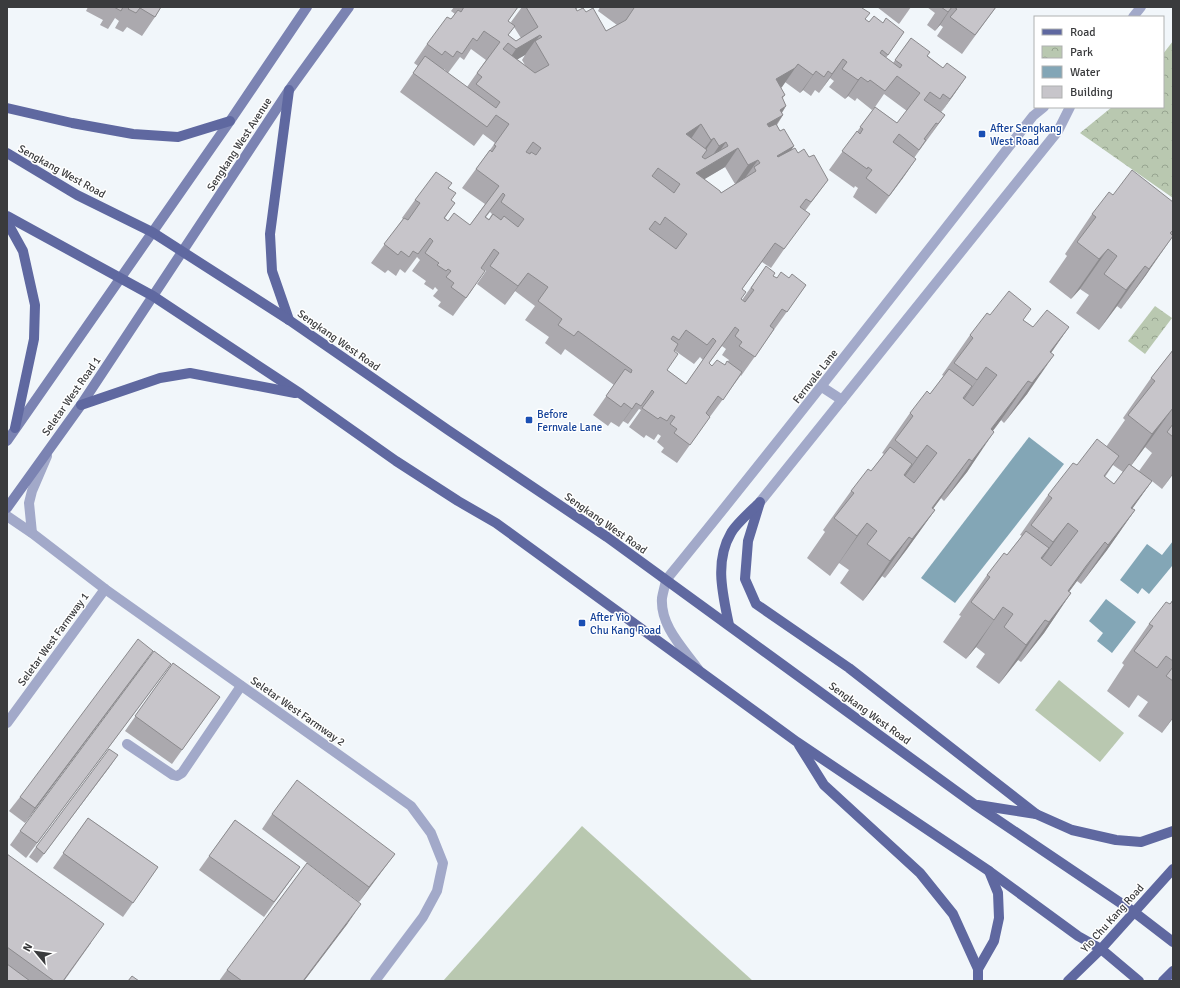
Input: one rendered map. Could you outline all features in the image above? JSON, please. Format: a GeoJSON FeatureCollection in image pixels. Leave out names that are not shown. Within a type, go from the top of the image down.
{"type":"FeatureCollection","features":[{"type":"Feature","properties":{"kind":"main road","name":"Sengkang West Avenue"},"geometry":{"type":"LineString","coordinates":[[120,278],[230,121],[307,7]]}},
{"type":"Feature","properties":{"kind":"main road","name":"Sengkang West Avenue"},"geometry":{"type":"LineString","coordinates":[[153,296],[289,90],[349,7]]}},
{"type":"Feature","properties":{"kind":"main road"},"geometry":{"type":"LineString","coordinates":[[289,90],[270,234],[272,271],[289,320]]}},
{"type":"Feature","properties":{"kind":"main road"},"geometry":{"type":"LineString","coordinates":[[7,108],[72,123],[133,134],[178,137],[230,121]]}},
{"type":"Feature","properties":{"kind":"main road","name":"Sengkang West Road"},"geometry":{"type":"LineString","coordinates":[[7,153],[77,194],[152,232],[289,320],[448,430],[607,537],[974,804],[1134,912],[1173,942]]}},
{"type":"Feature","properties":{"kind":"main road"},"geometry":{"type":"LineString","coordinates":[[7,216],[153,296],[301,394],[396,461],[458,501],[496,523],[797,742],[989,871],[1078,936],[1101,949],[1139,981]]}},
{"type":"Feature","properties":{"kind":"main road"},"geometry":{"type":"LineString","coordinates":[[7,222],[23,251],[35,305],[34,339],[15,428]]}},
{"type":"Feature","properties":{"kind":"main road"},"geometry":{"type":"LineString","coordinates":[[7,441],[120,278]]}},
{"type":"Feature","properties":{"kind":"main road","name":"Seletar West Road 1"},"geometry":{"type":"LineString","coordinates":[[7,508],[81,405],[153,296]]}},
{"type":"Feature","properties":{"kind":"main road"},"geometry":{"type":"LineString","coordinates":[[81,405],[160,378],[190,373],[301,394]]}},
{"type":"Feature","properties":{"kind":"main road"},"geometry":{"type":"LineString","coordinates":[[729,625],[721,584],[724,548],[731,532],[760,502]]}},
{"type":"Feature","properties":{"kind":"main road"},"geometry":{"type":"LineString","coordinates":[[760,502],[748,541],[745,579],[756,604],[849,668],[1036,814],[1072,830],[1116,840],[1141,842],[1173,831]]}},
{"type":"Feature","properties":{"kind":"main road"},"geometry":{"type":"LineString","coordinates":[[797,742],[824,785],[920,873],[944,902],[953,914],[978,969],[978,981]]}},
{"type":"Feature","properties":{"kind":"main road"},"geometry":{"type":"LineString","coordinates":[[974,804],[1036,814]]}},
{"type":"Feature","properties":{"kind":"main road","name":"Yio Chu Kang Road"},"geometry":{"type":"LineString","coordinates":[[1068,981],[1101,949],[1173,869]]}},
{"type":"Feature","properties":{"kind":"main road"},"geometry":{"type":"LineString","coordinates":[[978,969],[994,941],[999,918],[998,893],[989,871]]}},
{"type":"Feature","properties":{"kind":"main road"},"geometry":{"type":"LineString","coordinates":[[1163,981],[1173,970]]}},
{"type":"Feature","properties":{"kind":"street"},"geometry":{"type":"LineString","coordinates":[[1134,16],[1141,7]]}},
{"type":"Feature","properties":{"kind":"street","name":"Fernvale Lane"},"geometry":{"type":"LineString","coordinates":[[699,670],[667,624],[663,611],[662,598],[666,580],[742,488],[1033,116],[1043,108]]}},
{"type":"Feature","properties":{"kind":"street"},"geometry":{"type":"LineString","coordinates":[[760,502],[1058,131],[1070,108]]}},
{"type":"Feature","properties":{"kind":"street"},"geometry":{"type":"LineString","coordinates":[[822,386],[842,400]]}},
{"type":"Feature","properties":{"kind":"street"},"geometry":{"type":"LineString","coordinates":[[32,533],[29,503],[32,491],[50,449]]}},
{"type":"Feature","properties":{"kind":"street","name":"Seletar West Farmway 2"},"geometry":{"type":"LineString","coordinates":[[7,516],[32,533],[105,589],[411,806],[431,833],[443,863],[437,891],[423,917],[375,981]]}},
{"type":"Feature","properties":{"kind":"street","name":"Seletar West Farmway 1"},"geometry":{"type":"LineString","coordinates":[[7,723],[105,589]]}},
{"type":"Feature","properties":{"kind":"street"},"geometry":{"type":"LineString","coordinates":[[127,744],[177,776],[182,773],[241,686]]}},
{"type":"Feature","properties":{"kind":"green space"},"geometry":{"type":"Polygon","coordinates":[[[1173,41],[1173,198],[1080,133],[1111,108],[1164,108],[1164,53],[1173,41]]]}},
{"type":"Feature","properties":{"kind":"green space"},"geometry":{"type":"Polygon","coordinates":[[[1155,306],[1172,318],[1145,354],[1128,341],[1155,306]]]}},
{"type":"Feature","properties":{"kind":"green space"},"geometry":{"type":"Polygon","coordinates":[[[1059,680],[1124,733],[1100,762],[1035,710],[1059,680]]]}},
{"type":"Feature","properties":{"kind":"green space"},"geometry":{"type":"Polygon","coordinates":[[[582,826],[753,981],[443,981],[582,826]]]}},
{"type":"Feature","properties":{"kind":"water"},"geometry":{"type":"Polygon","coordinates":[[[1029,437],[1064,464],[955,603],[921,578],[1029,437]]]}},
{"type":"Feature","properties":{"kind":"water"},"geometry":{"type":"Polygon","coordinates":[[[1173,541],[1173,566],[1149,594],[1142,588],[1138,594],[1120,580],[1147,544],[1162,555],[1173,541]]]}},
{"type":"Feature","properties":{"kind":"water"},"geometry":{"type":"Polygon","coordinates":[[[1106,599],[1136,622],[1112,653],[1097,641],[1103,633],[1089,621],[1106,599]]]}},
{"type":"Feature","properties":{"kind":"building"},"geometry":{"type":"Polygon","coordinates":[[[114,7],[123,7],[121,11],[114,7]]]}},
{"type":"Feature","properties":{"kind":"building"},"geometry":{"type":"Polygon","coordinates":[[[130,7],[161,7],[155,17],[140,8],[136,13],[128,9],[130,7]]]}},
{"type":"Feature","properties":{"kind":"building"},"geometry":{"type":"Polygon","coordinates":[[[464,7],[518,7],[508,21],[515,26],[508,35],[516,41],[538,27],[526,7],[575,7],[577,11],[583,8],[586,12],[593,8],[606,31],[626,20],[634,8],[632,7],[863,7],[862,8],[870,13],[865,19],[869,22],[874,16],[883,23],[886,18],[904,32],[888,55],[882,50],[880,53],[900,68],[902,65],[895,60],[911,38],[930,52],[927,56],[943,68],[947,63],[966,77],[950,99],[943,94],[940,99],[930,92],[924,100],[945,115],[938,124],[936,123],[924,139],[926,140],[919,150],[899,134],[893,142],[916,159],[889,196],[866,178],[872,170],[868,167],[867,169],[842,151],[857,131],[860,134],[863,129],[860,127],[875,107],[897,123],[920,93],[897,76],[885,91],[870,80],[868,82],[861,77],[858,80],[842,69],[847,62],[843,59],[832,74],[828,71],[824,77],[816,71],[813,75],[798,64],[795,68],[776,79],[785,95],[782,97],[786,106],[780,110],[783,115],[767,124],[769,127],[776,124],[780,131],[784,129],[794,146],[777,156],[778,157],[795,148],[798,153],[804,149],[809,157],[814,155],[828,180],[811,202],[806,199],[800,207],[810,214],[784,249],[775,243],[742,289],[746,292],[741,299],[745,302],[754,290],[751,288],[766,266],[775,273],[773,276],[777,278],[781,272],[789,278],[792,274],[806,285],[787,312],[782,309],[770,326],[774,329],[755,357],[739,346],[742,342],[735,336],[739,330],[735,327],[709,363],[712,366],[717,360],[725,365],[727,361],[742,372],[723,400],[718,396],[706,413],[710,417],[690,445],[674,433],[677,429],[670,424],[675,417],[671,415],[667,421],[660,417],[658,419],[642,408],[654,392],[652,390],[641,406],[636,403],[632,409],[624,403],[621,407],[606,396],[625,369],[631,373],[632,370],[578,331],[574,336],[558,325],[562,319],[538,301],[548,287],[528,273],[518,286],[490,266],[499,253],[494,249],[481,268],[485,271],[466,298],[451,287],[454,283],[446,277],[451,271],[448,269],[446,271],[437,265],[439,263],[425,253],[433,241],[430,238],[418,254],[413,251],[409,257],[401,251],[398,255],[384,244],[404,218],[408,220],[420,203],[415,200],[436,172],[452,183],[448,188],[456,193],[451,200],[455,203],[444,218],[448,221],[454,213],[470,225],[499,186],[476,169],[490,150],[492,152],[496,146],[494,145],[509,124],[496,115],[487,127],[413,73],[425,56],[496,108],[500,102],[476,84],[482,77],[477,73],[500,42],[484,31],[477,41],[473,38],[462,54],[457,51],[453,57],[445,51],[442,55],[427,44],[447,17],[451,19],[458,10],[461,12],[464,7]],[[540,35],[516,49],[508,43],[503,49],[535,73],[549,65],[535,41],[542,37],[540,35]],[[701,124],[686,134],[707,150],[702,157],[705,159],[728,146],[726,142],[719,146],[714,138],[711,140],[701,124]],[[533,142],[526,152],[530,154],[531,152],[536,155],[541,148],[533,142]],[[738,148],[696,173],[721,193],[756,171],[754,167],[760,163],[758,160],[748,165],[738,148]],[[658,168],[652,176],[674,193],[680,184],[658,168]],[[503,193],[485,217],[489,220],[493,214],[501,220],[504,216],[518,227],[524,219],[501,202],[505,195],[503,193]],[[665,217],[660,225],[655,221],[649,229],[676,249],[687,234],[665,217]],[[686,330],[679,340],[673,336],[671,339],[678,344],[674,351],[678,354],[667,370],[686,384],[716,341],[713,338],[707,345],[686,330]]]}},
{"type":"Feature","properties":{"kind":"building"},"geometry":{"type":"Polygon","coordinates":[[[941,7],[952,7],[948,12],[941,7]]]}},
{"type":"Feature","properties":{"kind":"building"},"geometry":{"type":"Polygon","coordinates":[[[954,7],[996,7],[975,35],[950,17],[957,9],[954,7]]]}},
{"type":"Feature","properties":{"kind":"building"},"geometry":{"type":"Polygon","coordinates":[[[1132,170],[1173,202],[1173,230],[1170,233],[1173,236],[1149,269],[1145,266],[1126,290],[1104,274],[1117,256],[1108,249],[1099,259],[1077,242],[1096,217],[1092,214],[1109,192],[1113,195],[1132,170]]]}},
{"type":"Feature","properties":{"kind":"building"},"geometry":{"type":"Polygon","coordinates":[[[1009,291],[1031,309],[1023,320],[1033,327],[1047,310],[1069,327],[1050,352],[1054,355],[1032,383],[1028,381],[991,429],[994,432],[972,461],[969,459],[932,508],[935,510],[912,539],[909,537],[890,561],[867,544],[877,531],[867,523],[857,536],[834,518],[854,493],[851,491],[868,469],[871,471],[890,447],[912,464],[904,475],[914,483],[937,453],[927,445],[917,458],[895,440],[913,416],[910,413],[927,391],[930,394],[949,369],[972,386],[963,398],[973,406],[997,375],[986,367],[977,380],[954,363],[973,338],[970,335],[987,313],[990,315],[1009,291]]]}},
{"type":"Feature","properties":{"kind":"building"},"geometry":{"type":"Polygon","coordinates":[[[1173,350],[1173,408],[1152,434],[1128,415],[1155,381],[1151,378],[1173,350]]]}},
{"type":"Feature","properties":{"kind":"building"},"geometry":{"type":"Polygon","coordinates":[[[1173,424],[1173,437],[1167,432],[1173,424]]]}},
{"type":"Feature","properties":{"kind":"building"},"geometry":{"type":"Polygon","coordinates":[[[1097,439],[1119,456],[1104,476],[1114,484],[1129,464],[1152,481],[1131,508],[1135,510],[1108,545],[1105,542],[1086,566],[1068,591],[1071,593],[1049,622],[1045,620],[1026,645],[1004,627],[1013,614],[1003,607],[994,620],[971,602],[990,577],[987,575],[1004,553],[1007,555],[1026,531],[1049,548],[1041,558],[1051,566],[1078,531],[1068,523],[1053,542],[1031,525],[1052,498],[1048,495],[1073,463],[1077,465],[1097,439]]]}},
{"type":"Feature","properties":{"kind":"building"},"geometry":{"type":"Polygon","coordinates":[[[1173,600],[1173,661],[1166,656],[1157,668],[1134,651],[1153,626],[1149,624],[1166,602],[1170,604],[1173,600]]]}},
{"type":"Feature","properties":{"kind":"building"},"geometry":{"type":"Polygon","coordinates":[[[138,639],[153,651],[35,808],[20,797],[138,639]]]}},
{"type":"Feature","properties":{"kind":"building"},"geometry":{"type":"Polygon","coordinates":[[[154,651],[171,664],[37,843],[20,831],[154,651]]]}},
{"type":"Feature","properties":{"kind":"building"},"geometry":{"type":"Polygon","coordinates":[[[173,663],[220,697],[182,750],[135,716],[173,663]]]}},
{"type":"Feature","properties":{"kind":"building"},"geometry":{"type":"Polygon","coordinates":[[[1173,667],[1173,681],[1166,676],[1173,667]]]}},
{"type":"Feature","properties":{"kind":"building"},"geometry":{"type":"Polygon","coordinates":[[[109,749],[118,755],[44,854],[36,847],[109,749]]]}},
{"type":"Feature","properties":{"kind":"building"},"geometry":{"type":"Polygon","coordinates":[[[297,780],[395,854],[369,887],[272,814],[297,780]]]}},
{"type":"Feature","properties":{"kind":"building"},"geometry":{"type":"Polygon","coordinates":[[[88,818],[158,867],[133,903],[63,853],[88,818]]]}},
{"type":"Feature","properties":{"kind":"building"},"geometry":{"type":"Polygon","coordinates":[[[235,820],[300,867],[274,902],[209,856],[235,820]]]}},
{"type":"Feature","properties":{"kind":"building"},"geometry":{"type":"Polygon","coordinates":[[[7,854],[104,924],[63,981],[54,981],[7,947],[7,854]]]}},
{"type":"Feature","properties":{"kind":"building"},"geometry":{"type":"Polygon","coordinates":[[[307,863],[361,904],[303,981],[242,981],[227,970],[307,863]]]}},
{"type":"Feature","properties":{"kind":"building"},"geometry":{"type":"Polygon","coordinates":[[[7,964],[30,981],[7,981],[7,964]]]}},
{"type":"Feature","properties":{"kind":"building"},"geometry":{"type":"Polygon","coordinates":[[[132,976],[139,981],[128,981],[132,976]]]}},
{"type":"Feature","properties":{"kind":"place","name":"After Sengkang West Road"},"geometry":{"type":"Point","coordinates":[982,134]}},
{"type":"Feature","properties":{"kind":"place","name":"Before Fernvale Lane"},"geometry":{"type":"Point","coordinates":[529,420]}},
{"type":"Feature","properties":{"kind":"place","name":"After Yio Chu Kang Road"},"geometry":{"type":"Point","coordinates":[582,623]}}]}
